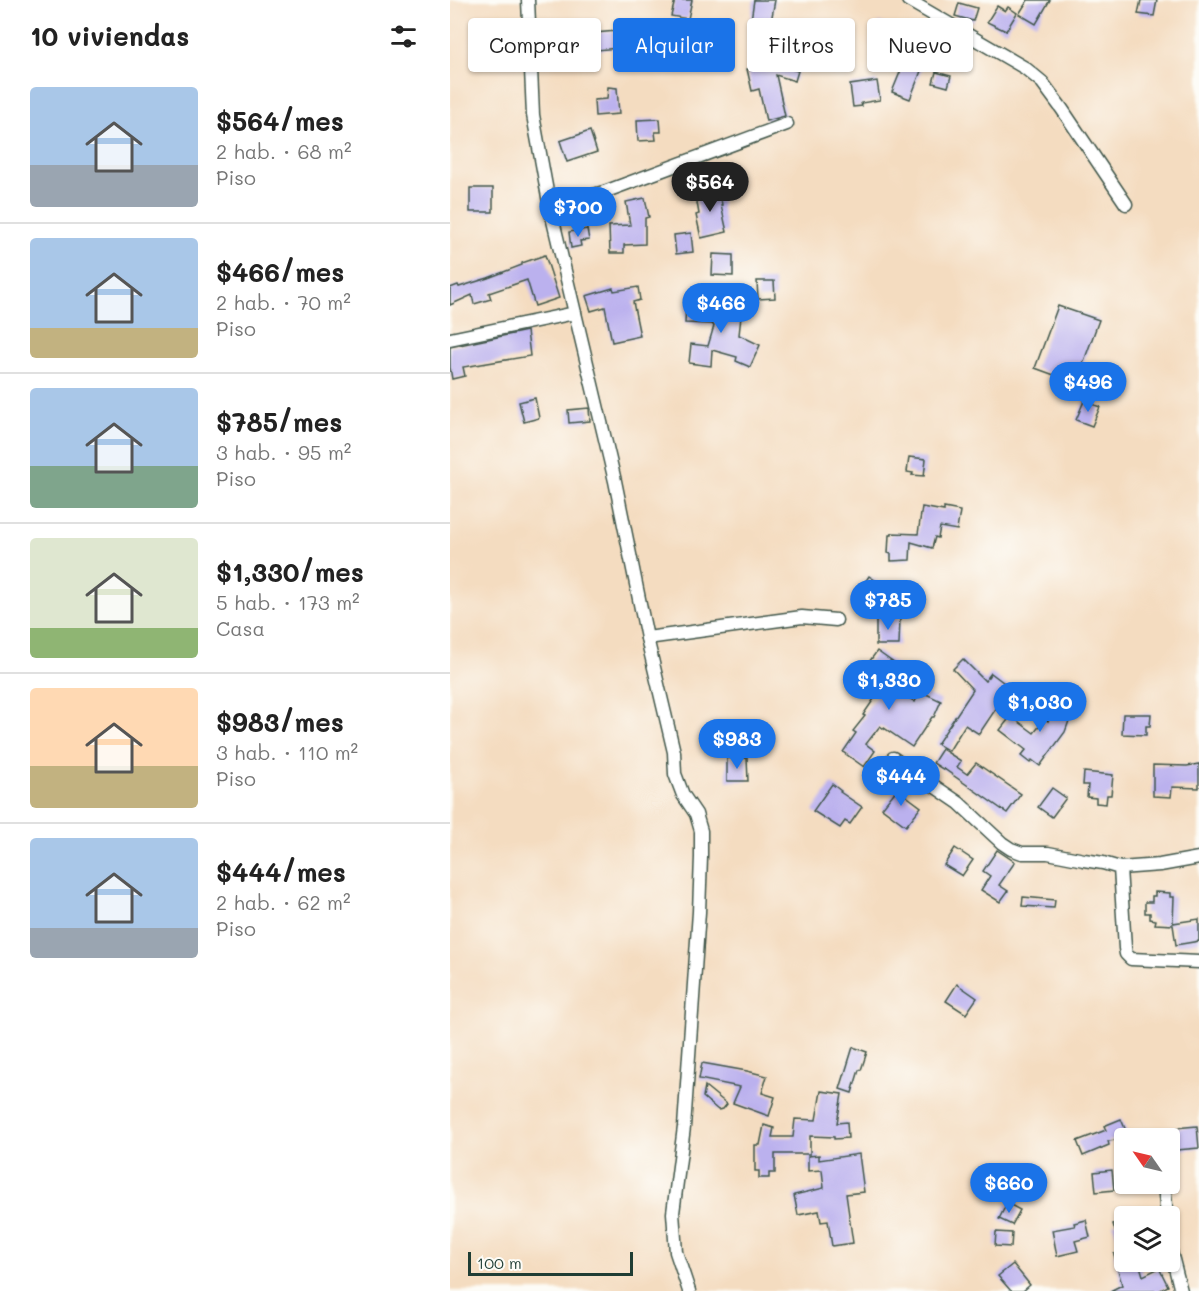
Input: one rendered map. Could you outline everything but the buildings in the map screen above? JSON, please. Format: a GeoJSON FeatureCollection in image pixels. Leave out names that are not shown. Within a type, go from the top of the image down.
{"type":"FeatureCollection","features":[{"type":"Feature","properties":{"kind":"street"},"geometry":{"type":"LineString","coordinates":[[528,0],[533,115],[550,208],[615,481],[647,638],[674,752],[675,774],[683,795],[696,814],[701,831],[699,912],[684,1127],[673,1213],[676,1252],[689,1291]]}},
{"type":"Feature","properties":{"kind":"street"},"geometry":{"type":"LineString","coordinates":[[908,0],[1024,68],[1042,82],[1126,204]]}},
{"type":"Feature","properties":{"kind":"street"},"geometry":{"type":"LineString","coordinates":[[550,208],[604,192],[787,124]]}},
{"type":"Feature","properties":{"kind":"street"},"geometry":{"type":"LineString","coordinates":[[450,339],[575,313]]}},
{"type":"Feature","properties":{"kind":"street"},"geometry":{"type":"LineString","coordinates":[[647,638],[802,617],[837,620]]}},
{"type":"Feature","properties":{"kind":"street"},"geometry":{"type":"LineString","coordinates":[[892,758],[959,803],[1002,843],[1022,853],[1048,853],[1120,868],[1161,865],[1199,858]]}},
{"type":"Feature","properties":{"kind":"street"},"geometry":{"type":"LineString","coordinates":[[1120,868],[1126,954],[1131,959],[1199,962]]}},
{"type":"Feature","properties":{"kind":"street"},"geometry":{"type":"LineString","coordinates":[[1176,1272],[1181,1291]]}}]}
